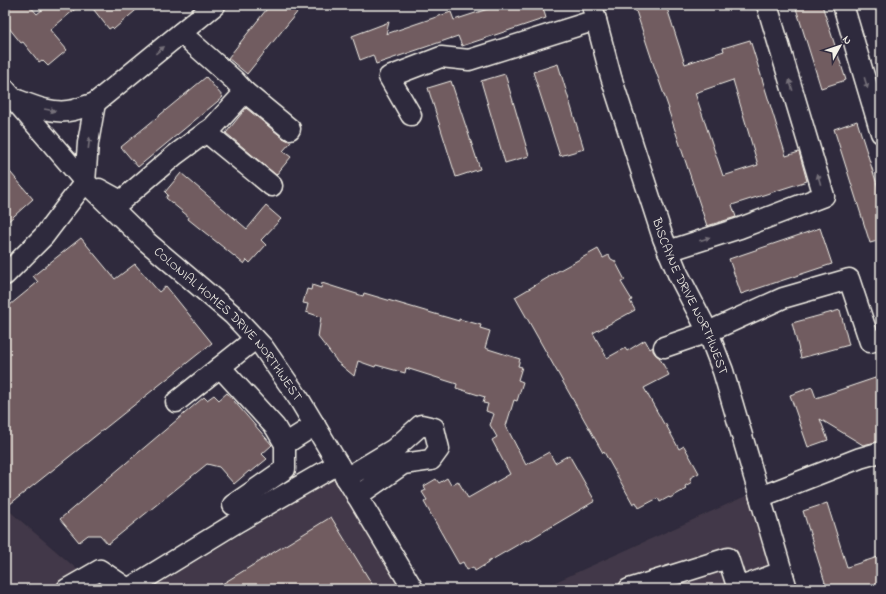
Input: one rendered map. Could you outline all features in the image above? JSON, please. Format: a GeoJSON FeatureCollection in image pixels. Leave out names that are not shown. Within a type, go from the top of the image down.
{"type":"FeatureCollection","features":[{"type":"Feature","properties":{"kind":"street"},"geometry":{"type":"LineString","coordinates":[[7,92],[37,108],[55,111],[73,110],[95,103],[215,5]]}},
{"type":"Feature","properties":{"kind":"street"},"geometry":{"type":"LineString","coordinates":[[668,251],[740,228],[824,196],[766,5]]}},
{"type":"Feature","properties":{"kind":"street"},"geometry":{"type":"LineString","coordinates":[[843,5],[881,133]]}},
{"type":"Feature","properties":{"kind":"street"},"geometry":{"type":"LineString","coordinates":[[411,115],[389,77],[441,57],[469,60],[594,13]]}},
{"type":"Feature","properties":{"kind":"street","name":"BISCAYNE DRIVE NORTHWEST"},"geometry":{"type":"LineString","coordinates":[[594,13],[611,77],[663,238],[678,274],[708,332],[723,371],[785,581]]}},
{"type":"Feature","properties":{"kind":"street"},"geometry":{"type":"LineString","coordinates":[[181,33],[234,80],[244,92],[290,129]]}},
{"type":"Feature","properties":{"kind":"street","name":"COLONIAL HOMES DRIVE NORTHWEST"},"geometry":{"type":"LineString","coordinates":[[7,92],[85,182],[147,242],[233,315],[263,347],[299,399],[412,589]]}},
{"type":"Feature","properties":{"kind":"street"},"geometry":{"type":"LineString","coordinates":[[85,182],[121,201],[174,155],[213,127],[244,92]]}},
{"type":"Feature","properties":{"kind":"street"},"geometry":{"type":"LineString","coordinates":[[5,275],[44,236],[85,182],[88,143],[95,103]]}},
{"type":"Feature","properties":{"kind":"street"},"geometry":{"type":"LineString","coordinates":[[206,132],[272,186]]}},
{"type":"Feature","properties":{"kind":"street"},"geometry":{"type":"LineString","coordinates":[[664,347],[708,332],[783,298],[849,279],[870,342],[881,339]]}},
{"type":"Feature","properties":{"kind":"street"},"geometry":{"type":"LineString","coordinates":[[176,402],[255,339]]}},
{"type":"Feature","properties":{"kind":"street"},"geometry":{"type":"LineString","coordinates":[[220,367],[275,427],[285,444],[285,469],[233,504]]}},
{"type":"Feature","properties":{"kind":"street"},"geometry":{"type":"LineString","coordinates":[[285,444],[315,425]]}},
{"type":"Feature","properties":{"kind":"street"},"geometry":{"type":"LineString","coordinates":[[67,589],[100,570],[128,589],[239,521],[342,471],[394,449],[421,425],[434,428],[440,448],[431,460],[403,464],[357,496]]}},
{"type":"Feature","properties":{"kind":"street"},"geometry":{"type":"LineString","coordinates":[[760,498],[860,458],[881,452]]}},
{"type":"Feature","properties":{"kind":"street"},"geometry":{"type":"LineString","coordinates":[[631,589],[728,558],[738,588],[785,581]]}},
{"type":"Feature","properties":{"kind":"shaded area"},"geometry":{"type":"Polygon","coordinates":[[[342,473],[418,589],[150,589],[342,473]]]}},
{"type":"Feature","properties":{"kind":"shaded area"},"geometry":{"type":"Polygon","coordinates":[[[757,491],[793,589],[540,589],[757,491]]]}},
{"type":"Feature","properties":{"kind":"shaded area"},"geometry":{"type":"Polygon","coordinates":[[[5,508],[7,509],[100,589],[5,589],[5,508]]]}},
{"type":"Feature","properties":{"kind":"building"},"geometry":{"type":"Polygon","coordinates":[[[5,5],[29,5],[37,14],[48,5],[80,5],[50,30],[67,50],[48,66],[42,60],[39,62],[5,23],[5,5]]]}},
{"type":"Feature","properties":{"kind":"building"},"geometry":{"type":"Polygon","coordinates":[[[90,5],[142,5],[114,29],[112,27],[109,29],[90,5]]]}},
{"type":"Feature","properties":{"kind":"building"},"geometry":{"type":"Polygon","coordinates":[[[270,5],[303,5],[247,74],[228,58],[270,5]]]}},
{"type":"Feature","properties":{"kind":"building"},"geometry":{"type":"Polygon","coordinates":[[[500,5],[542,5],[546,18],[462,46],[458,36],[376,64],[373,55],[360,60],[352,36],[389,22],[386,34],[451,12],[454,20],[500,5]]]}},
{"type":"Feature","properties":{"kind":"building"},"geometry":{"type":"Polygon","coordinates":[[[634,5],[666,5],[685,64],[724,51],[723,48],[750,40],[786,156],[799,152],[807,181],[732,205],[736,217],[707,226],[634,5]],[[733,80],[695,93],[723,176],[758,165],[733,80]]]}},
{"type":"Feature","properties":{"kind":"building"},"geometry":{"type":"Polygon","coordinates":[[[795,5],[822,5],[846,80],[821,88],[795,5]]]}},
{"type":"Feature","properties":{"kind":"building"},"geometry":{"type":"Polygon","coordinates":[[[558,64],[584,149],[560,156],[533,72],[558,64]]]}},
{"type":"Feature","properties":{"kind":"building"},"geometry":{"type":"Polygon","coordinates":[[[505,74],[529,156],[505,163],[481,81],[505,74]]]}},
{"type":"Feature","properties":{"kind":"building"},"geometry":{"type":"Polygon","coordinates":[[[206,77],[223,97],[138,167],[121,147],[206,77]]]}},
{"type":"Feature","properties":{"kind":"building"},"geometry":{"type":"Polygon","coordinates":[[[451,81],[480,169],[456,177],[428,88],[451,81]]]}},
{"type":"Feature","properties":{"kind":"building"},"geometry":{"type":"Polygon","coordinates":[[[246,108],[283,138],[291,142],[283,151],[291,157],[276,175],[226,133],[246,108]]]}},
{"type":"Feature","properties":{"kind":"building"},"geometry":{"type":"Polygon","coordinates":[[[857,121],[881,197],[881,240],[870,243],[834,129],[857,121]]]}},
{"type":"Feature","properties":{"kind":"building"},"geometry":{"type":"Polygon","coordinates":[[[5,166],[33,199],[5,224],[5,166]]]}},
{"type":"Feature","properties":{"kind":"building"},"geometry":{"type":"Polygon","coordinates":[[[181,173],[247,229],[266,206],[281,219],[261,240],[266,245],[250,263],[247,260],[244,264],[188,219],[189,217],[166,198],[168,195],[165,192],[181,173]]]}},
{"type":"Feature","properties":{"kind":"building"},"geometry":{"type":"Polygon","coordinates":[[[820,228],[832,264],[741,294],[729,259],[820,228]]]}},
{"type":"Feature","properties":{"kind":"building"},"geometry":{"type":"Polygon","coordinates":[[[81,238],[115,279],[135,264],[159,292],[166,286],[212,343],[5,508],[5,309],[38,282],[33,276],[81,238]]]}},
{"type":"Feature","properties":{"kind":"building"},"geometry":{"type":"Polygon","coordinates":[[[598,249],[603,258],[609,255],[611,259],[615,261],[625,280],[621,282],[632,300],[630,301],[635,310],[593,333],[607,358],[625,348],[627,351],[645,340],[650,349],[653,347],[653,351],[659,357],[669,375],[644,388],[679,449],[684,446],[699,473],[690,478],[692,482],[685,486],[686,489],[670,498],[669,497],[660,502],[658,498],[639,508],[636,502],[633,504],[604,452],[603,453],[515,297],[598,249]]]}},
{"type":"Feature","properties":{"kind":"building"},"geometry":{"type":"Polygon","coordinates":[[[322,283],[363,296],[364,293],[459,321],[459,319],[481,325],[480,328],[490,331],[485,348],[520,359],[518,366],[522,367],[518,380],[523,382],[517,401],[514,400],[506,426],[526,465],[549,452],[555,463],[569,455],[595,501],[488,562],[475,571],[473,567],[467,570],[463,562],[459,564],[424,502],[427,500],[422,492],[426,490],[424,486],[436,479],[439,483],[447,478],[451,485],[458,481],[468,498],[510,474],[492,440],[497,437],[490,425],[494,414],[486,411],[488,404],[483,403],[485,397],[456,388],[457,384],[406,368],[405,373],[376,365],[375,367],[358,361],[354,376],[336,361],[318,337],[321,317],[306,312],[308,304],[303,303],[307,289],[311,290],[312,285],[321,288],[322,283]]]}},
{"type":"Feature","properties":{"kind":"building"},"geometry":{"type":"Polygon","coordinates":[[[840,310],[849,345],[801,358],[792,323],[840,310]]]}},
{"type":"Feature","properties":{"kind":"building"},"geometry":{"type":"Polygon","coordinates":[[[881,376],[881,441],[863,445],[820,419],[828,440],[808,447],[790,395],[812,387],[816,398],[881,376]]]}},
{"type":"Feature","properties":{"kind":"building"},"geometry":{"type":"Polygon","coordinates":[[[227,393],[272,445],[262,454],[267,459],[251,472],[249,471],[234,484],[219,467],[207,464],[108,544],[100,535],[88,535],[79,542],[60,519],[204,397],[207,400],[214,395],[219,400],[227,393]]]}},
{"type":"Feature","properties":{"kind":"building"},"geometry":{"type":"Polygon","coordinates":[[[827,503],[847,567],[881,556],[881,589],[827,589],[803,511],[827,503]]]}},
{"type":"Feature","properties":{"kind":"building"},"geometry":{"type":"Polygon","coordinates":[[[331,517],[375,589],[214,589],[331,517]]]}}]}
